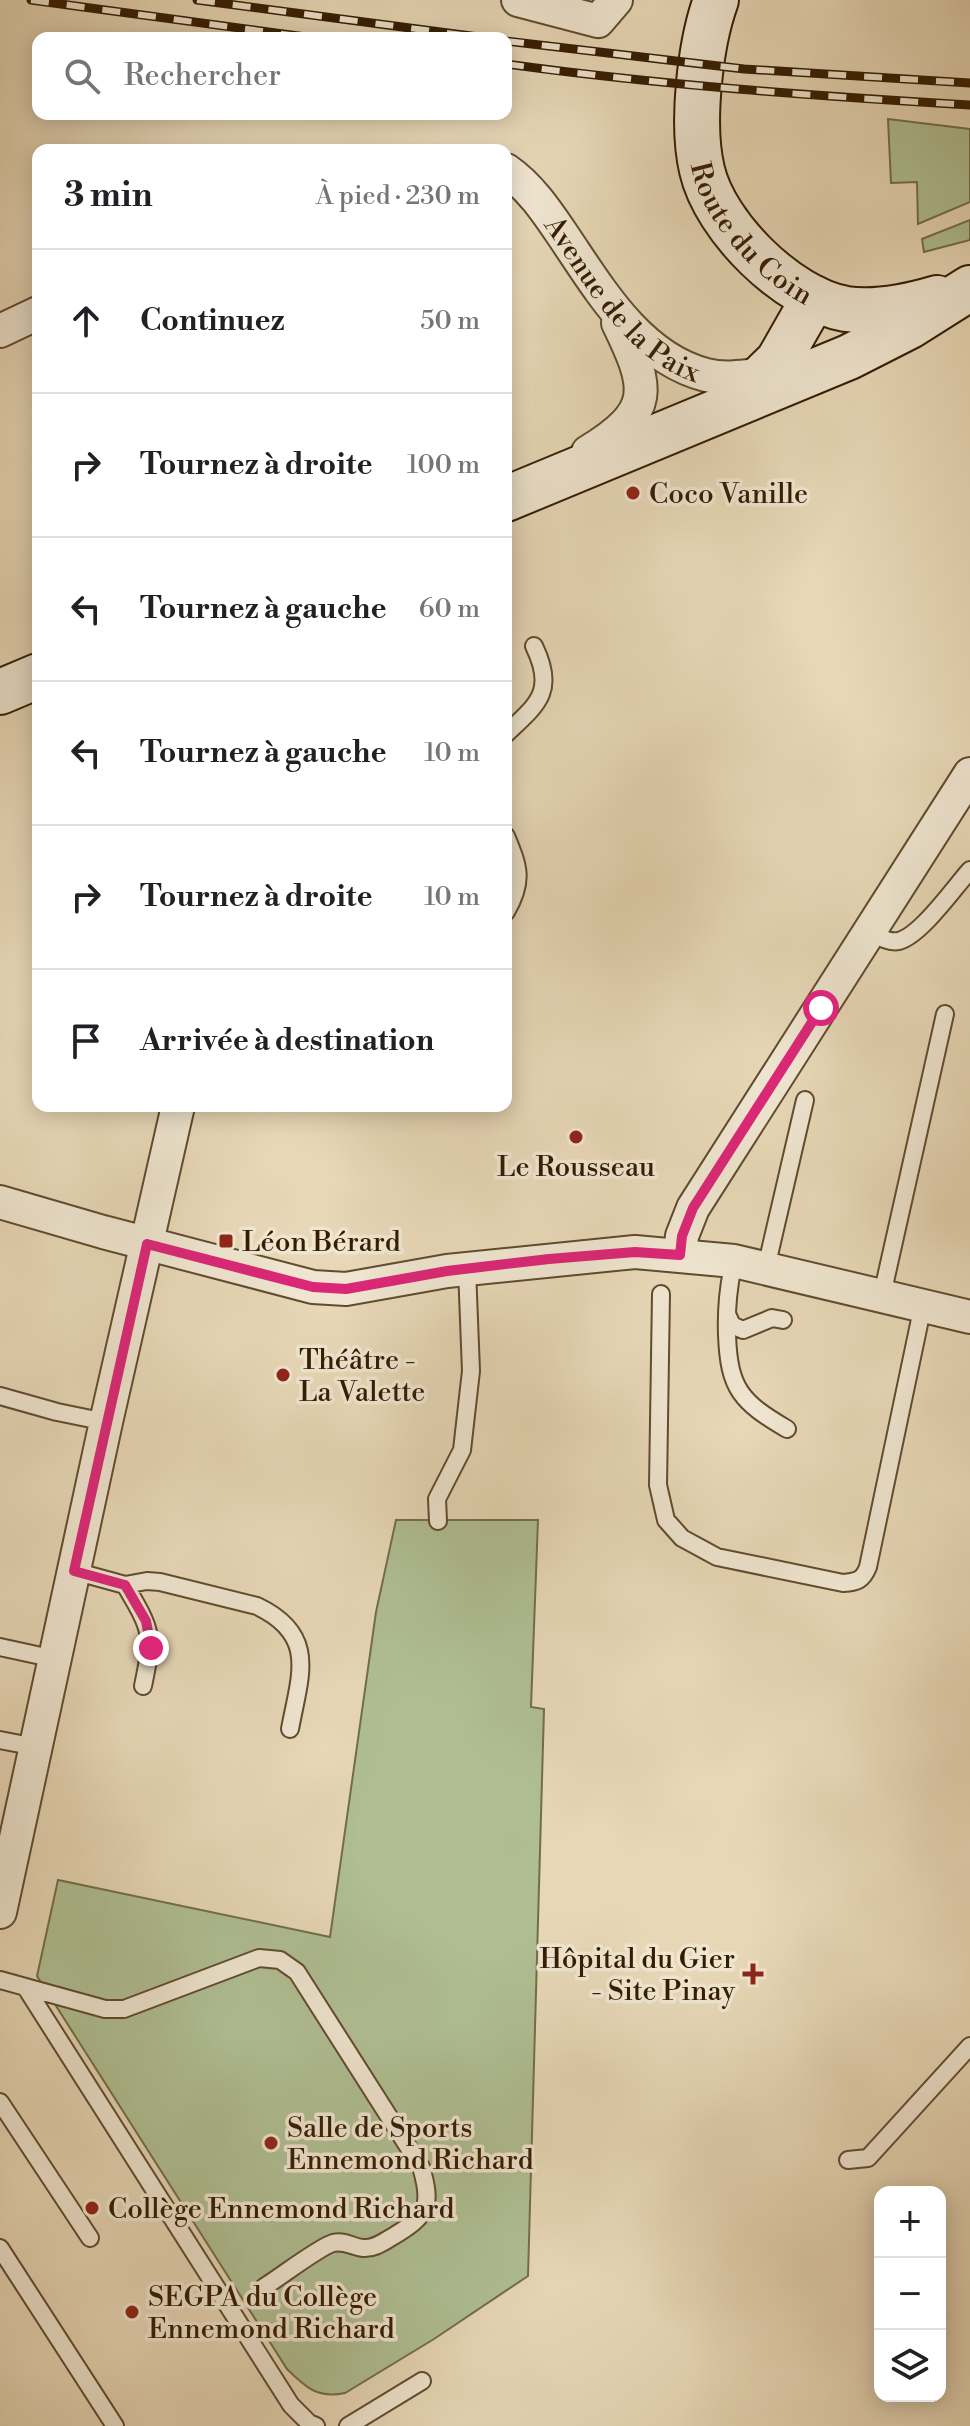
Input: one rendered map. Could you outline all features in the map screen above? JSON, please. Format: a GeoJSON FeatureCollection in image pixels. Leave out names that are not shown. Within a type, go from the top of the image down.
{"type":"FeatureCollection","features":[{"type":"Feature","properties":{"kind":"main road","name":"Route du Coin"},"geometry":{"type":"LineString","coordinates":[[716,0],[707,24],[702,52],[698,118],[702,169],[715,204],[741,240],[776,274],[814,298],[847,309],[890,308],[925,302],[970,288]]}},
{"type":"Feature","properties":{"kind":"main road"},"geometry":{"type":"LineString","coordinates":[[515,495],[849,357],[910,326],[970,288]]}},
{"type":"Feature","properties":{"kind":"main road"},"geometry":{"type":"LineString","coordinates":[[729,405],[768,374],[814,298]]}},
{"type":"Feature","properties":{"kind":"main road"},"geometry":{"type":"LineString","coordinates":[[0,692],[32,679]]}},
{"type":"Feature","properties":{"kind":"street"},"geometry":{"type":"LineString","coordinates":[[518,0],[598,21],[616,0]]}},
{"type":"Feature","properties":{"kind":"street","name":"Avenue de la Paix"},"geometry":{"type":"LineString","coordinates":[[512,175],[529,189],[609,303],[636,332],[670,359],[706,375],[734,378],[768,374]]}},
{"type":"Feature","properties":{"kind":"street"},"geometry":{"type":"LineString","coordinates":[[515,495],[604,442],[630,420],[641,401],[642,385],[637,361],[609,303]]}},
{"type":"Feature","properties":{"kind":"street"},"geometry":{"type":"LineString","coordinates":[[0,331],[32,316]]}},
{"type":"Feature","properties":{"kind":"street"},"geometry":{"type":"LineString","coordinates":[[680,1255],[682,1236],[693,1208],[970,774]]}},
{"type":"Feature","properties":{"kind":"street"},"geometry":{"type":"LineString","coordinates":[[0,1912],[177,1112]]}},
{"type":"Feature","properties":{"kind":"street"},"geometry":{"type":"LineString","coordinates":[[0,1202],[313,1287],[346,1289],[467,1269],[635,1252],[734,1261],[970,1317]]}},
{"type":"Feature","properties":{"kind":"lane"},"geometry":{"type":"LineString","coordinates":[[512,729],[535,708],[545,684],[541,661],[534,646]]}},
{"type":"Feature","properties":{"kind":"lane"},"geometry":{"type":"LineString","coordinates":[[512,853],[519,872],[518,889],[512,900]]}},
{"type":"Feature","properties":{"kind":"lane"},"geometry":{"type":"LineString","coordinates":[[870,931],[888,941],[898,941],[913,934],[970,870]]}},
{"type":"Feature","properties":{"kind":"lane"},"geometry":{"type":"LineString","coordinates":[[882,1295],[945,1014]]}},
{"type":"Feature","properties":{"kind":"lane"},"geometry":{"type":"LineString","coordinates":[[766,1268],[805,1100]]}},
{"type":"Feature","properties":{"kind":"lane"},"geometry":{"type":"LineString","coordinates":[[734,1261],[726,1300],[728,1367],[741,1394],[763,1415],[787,1429]]}},
{"type":"Feature","properties":{"kind":"lane"},"geometry":{"type":"LineString","coordinates":[[438,1521],[437,1499],[462,1450],[471,1371],[467,1269]]}},
{"type":"Feature","properties":{"kind":"lane"},"geometry":{"type":"LineString","coordinates":[[661,1294],[658,1485],[666,1520],[682,1538],[717,1557],[843,1583],[857,1582],[864,1577],[868,1567],[923,1305]]}},
{"type":"Feature","properties":{"kind":"lane"},"geometry":{"type":"LineString","coordinates":[[727,1314],[732,1325],[743,1330],[772,1318],[783,1320]]}},
{"type":"Feature","properties":{"kind":"lane"},"geometry":{"type":"LineString","coordinates":[[0,1396],[106,1422]]}},
{"type":"Feature","properties":{"kind":"lane"},"geometry":{"type":"LineString","coordinates":[[74,1571],[125,1585],[147,1581],[174,1586],[257,1606],[271,1613],[298,1640],[303,1658],[290,1729]]}},
{"type":"Feature","properties":{"kind":"lane"},"geometry":{"type":"LineString","coordinates":[[125,1585],[149,1632],[151,1648],[143,1686]]}},
{"type":"Feature","properties":{"kind":"lane"},"geometry":{"type":"LineString","coordinates":[[0,1647],[55,1659]]}},
{"type":"Feature","properties":{"kind":"lane"},"geometry":{"type":"LineString","coordinates":[[0,1740],[36,1747]]}},
{"type":"Feature","properties":{"kind":"lane"},"geometry":{"type":"LineString","coordinates":[[0,1980],[105,2009],[124,2009],[259,1958],[280,1960],[297,1972],[421,2167],[428,2191],[425,2211],[411,2226],[378,2246],[363,2248],[349,2243],[332,2244],[264,2287]]}},
{"type":"Feature","properties":{"kind":"lane"},"geometry":{"type":"LineString","coordinates":[[26,1988],[291,2405],[316,2426]]}},
{"type":"Feature","properties":{"kind":"lane"},"geometry":{"type":"LineString","coordinates":[[848,2160],[868,2158],[970,2046]]}},
{"type":"Feature","properties":{"kind":"lane"},"geometry":{"type":"LineString","coordinates":[[0,2102],[90,2238]]}},
{"type":"Feature","properties":{"kind":"lane"},"geometry":{"type":"LineString","coordinates":[[0,2248],[115,2426]]}},
{"type":"Feature","properties":{"kind":"lane"},"geometry":{"type":"LineString","coordinates":[[353,2425],[422,2381]]}},
{"type":"Feature","properties":{"kind":"green space"},"geometry":{"type":"Polygon","coordinates":[[[888,119],[970,129],[970,202],[918,224],[917,182],[891,183],[888,119]]]}},
{"type":"Feature","properties":{"kind":"green space"},"geometry":{"type":"Polygon","coordinates":[[[970,220],[970,240],[924,252],[922,239],[970,220]]]}},
{"type":"Feature","properties":{"kind":"green space"},"geometry":{"type":"Polygon","coordinates":[[[396,1520],[538,1520],[531,1707],[544,1709],[528,2276],[434,2339],[345,2393],[327,2394],[306,2386],[287,2369],[37,1976],[58,1880],[330,1937],[376,1612],[396,1520]]]}},
{"type":"Feature","properties":{"kind":"railway"},"geometry":{"type":"LineString","coordinates":[[31,0],[268,32]]}},
{"type":"Feature","properties":{"kind":"railway"},"geometry":{"type":"LineString","coordinates":[[197,0],[440,32]]}},
{"type":"Feature","properties":{"kind":"railway"},"geometry":{"type":"LineString","coordinates":[[512,42],[744,69],[970,83]]}},
{"type":"Feature","properties":{"kind":"railway"},"geometry":{"type":"LineString","coordinates":[[512,65],[738,89],[970,105]]}},
{"type":"Feature","properties":{"kind":"place","name":"Coco Vanille"},"geometry":{"type":"Point","coordinates":[633,493]}},
{"type":"Feature","properties":{"kind":"place","name":"Le Rousseau"},"geometry":{"type":"Point","coordinates":[576,1137]}},
{"type":"Feature","properties":{"kind":"place","name":"Léon Bérard"},"geometry":{"type":"Point","coordinates":[226,1241]}},
{"type":"Feature","properties":{"kind":"place","name":"Théâtre - La Valette"},"geometry":{"type":"Point","coordinates":[283,1375]}},
{"type":"Feature","properties":{"kind":"place","name":"Hôpital du Gier - Site Pinay"},"geometry":{"type":"Point","coordinates":[753,1974]}},
{"type":"Feature","properties":{"kind":"place","name":"Salle de Sports Ennemond Richard"},"geometry":{"type":"Point","coordinates":[271,2143]}},
{"type":"Feature","properties":{"kind":"place","name":"Collège Ennemond Richard"},"geometry":{"type":"Point","coordinates":[92,2208]}},
{"type":"Feature","properties":{"kind":"place","name":"SEGPA du Collège Ennemond Richard"},"geometry":{"type":"Point","coordinates":[132,2312]}},
{"type":"Feature","properties":{"kind":"route"},"geometry":{"type":"LineString","coordinates":[[151,1648],[146,1621],[125,1585],[74,1571],[147,1244],[313,1287],[346,1289],[447,1271],[549,1259],[635,1252],[680,1255],[685,1225],[693,1208],[821,1008]]}}]}
